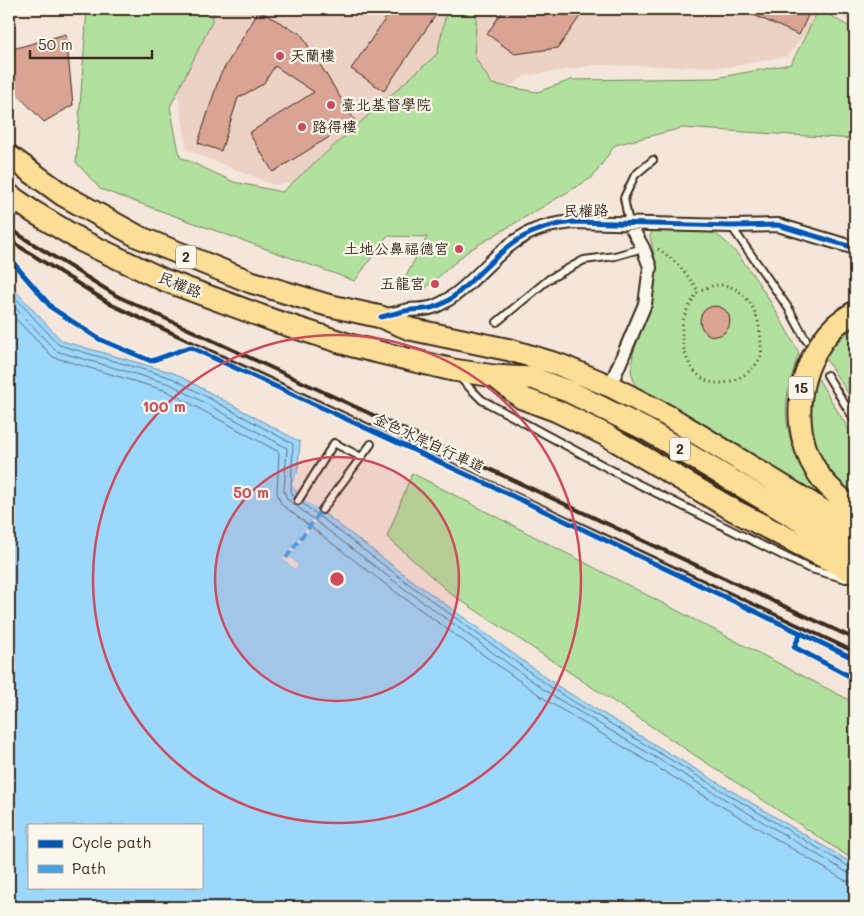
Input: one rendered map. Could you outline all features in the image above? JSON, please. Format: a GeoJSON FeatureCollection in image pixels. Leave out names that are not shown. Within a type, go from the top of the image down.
{"type":"FeatureCollection","features":[{"type":"Feature","properties":{"kind":"main road","name":"民權路"},"geometry":{"type":"LineString","coordinates":[[9,156],[62,195],[138,237],[251,282],[327,305],[381,317],[410,328],[510,350],[560,365],[610,386],[668,416],[855,530]]}},
{"type":"Feature","properties":{"kind":"main road","name":"民權路"},"geometry":{"type":"LineString","coordinates":[[9,195],[82,241],[164,280],[275,321],[353,346],[452,370],[494,376],[532,378],[570,392],[647,430],[855,553]]}},
{"type":"Feature","properties":{"kind":"main road","name":"15"},"geometry":{"type":"LineString","coordinates":[[855,312],[837,325],[815,352],[801,389],[799,420],[803,438],[813,464],[823,480],[855,511]]}},
{"type":"Feature","properties":{"kind":"main road"},"geometry":{"type":"LineString","coordinates":[[494,376],[522,398],[557,411],[606,435],[735,511],[855,573]]}},
{"type":"Feature","properties":{"kind":"street","name":"民權路"},"geometry":{"type":"LineString","coordinates":[[381,317],[409,310],[434,308],[456,295],[507,247],[521,237],[538,229],[573,222],[730,226],[778,225],[855,248]]}},
{"type":"Feature","properties":{"kind":"street"},"geometry":{"type":"LineString","coordinates":[[610,386],[645,304],[650,267],[643,248],[629,223]]}},
{"type":"Feature","properties":{"kind":"lane"},"geometry":{"type":"LineString","coordinates":[[629,223],[624,198],[635,175],[653,160]]}},
{"type":"Feature","properties":{"kind":"lane"},"geometry":{"type":"LineString","coordinates":[[730,226],[789,309],[806,340]]}},
{"type":"Feature","properties":{"kind":"lane"},"geometry":{"type":"LineString","coordinates":[[498,322],[549,279],[584,260],[615,256],[643,248]]}},
{"type":"Feature","properties":{"kind":"lane"},"geometry":{"type":"LineString","coordinates":[[452,370],[482,400],[628,480],[808,568],[855,581]]}},
{"type":"Feature","properties":{"kind":"lane"},"geometry":{"type":"LineString","coordinates":[[827,375],[855,421]]}},
{"type":"Feature","properties":{"kind":"lane"},"geometry":{"type":"LineString","coordinates":[[298,501],[334,443],[361,457]]}},
{"type":"Feature","properties":{"kind":"lane"},"geometry":{"type":"LineString","coordinates":[[322,510],[370,444]]}},
{"type":"Feature","properties":{"kind":"path"},"geometry":{"type":"LineString","coordinates":[[643,248],[659,249],[687,273],[698,291]]}},
{"type":"Feature","properties":{"kind":"path"},"geometry":{"type":"LineString","coordinates":[[726,285],[740,291],[759,321],[761,356],[752,369],[735,380],[720,383],[705,380],[692,368],[684,354],[683,321],[698,291],[712,286],[726,285]]}},
{"type":"Feature","properties":{"kind":"shaded area","name":"臺北基督學院"},"geometry":{"type":"Polygon","coordinates":[[[166,9],[855,9],[855,23],[825,10],[787,56],[729,67],[596,65],[525,76],[439,135],[360,174],[274,185],[187,150],[166,9]]]}},
{"type":"Feature","properties":{"kind":"green space"},"geometry":{"type":"Polygon","coordinates":[[[87,9],[215,9],[211,24],[170,107],[180,157],[234,182],[282,192],[437,54],[447,9],[477,9],[474,56],[492,84],[537,92],[571,80],[716,78],[791,64],[819,9],[855,30],[855,139],[682,128],[615,145],[593,177],[468,251],[421,292],[404,280],[427,237],[387,236],[355,281],[100,189],[76,162],[87,9]]]}},
{"type":"Feature","properties":{"kind":"green space"},"geometry":{"type":"Polygon","coordinates":[[[653,230],[711,232],[735,251],[748,267],[799,353],[787,398],[786,413],[788,427],[791,441],[802,468],[827,503],[643,394],[635,385],[631,371],[633,354],[655,287],[657,269],[650,236],[653,230]]]}},
{"type":"Feature","properties":{"kind":"green space"},"geometry":{"type":"Polygon","coordinates":[[[855,326],[855,404],[825,358],[834,345],[855,326]]]}},
{"type":"Feature","properties":{"kind":"green space"},"geometry":{"type":"Polygon","coordinates":[[[817,377],[855,440],[855,500],[830,471],[821,458],[815,444],[811,415],[817,377]]]}},
{"type":"Feature","properties":{"kind":"green space"},"geometry":{"type":"Polygon","coordinates":[[[412,473],[855,703],[855,861],[451,594],[387,537],[412,473]]]}},
{"type":"Feature","properties":{"kind":"water"},"geometry":{"type":"Polygon","coordinates":[[[9,284],[62,341],[174,373],[300,442],[296,492],[405,575],[559,687],[855,865],[855,907],[9,907],[9,284]]]}},
{"type":"Feature","properties":{"kind":"pier"},"geometry":{"type":"Polygon","coordinates":[[[300,467],[298,491],[326,512],[324,511],[289,557],[298,565],[295,569],[283,559],[320,510],[305,501],[292,485],[300,467]]]}},
{"type":"Feature","properties":{"kind":"building"},"geometry":{"type":"Polygon","coordinates":[[[392,9],[440,9],[384,91],[351,69],[392,9]]]}},
{"type":"Feature","properties":{"kind":"building"},"geometry":{"type":"Polygon","coordinates":[[[504,9],[585,9],[558,48],[515,54],[487,34],[504,9]]]}},
{"type":"Feature","properties":{"kind":"building"},"geometry":{"type":"Polygon","coordinates":[[[740,9],[811,9],[799,35],[740,9]]]}},
{"type":"Feature","properties":{"kind":"building"},"geometry":{"type":"Polygon","coordinates":[[[259,11],[301,34],[355,121],[273,172],[249,133],[314,92],[275,66],[263,84],[238,98],[221,151],[198,143],[220,75],[259,11]]]}},
{"type":"Feature","properties":{"kind":"building"},"geometry":{"type":"Polygon","coordinates":[[[66,34],[73,105],[44,122],[14,91],[9,74],[9,50],[66,34]]]}},
{"type":"Feature","properties":{"kind":"building"},"geometry":{"type":"Polygon","coordinates":[[[715,306],[726,310],[730,321],[726,332],[715,336],[704,332],[700,321],[704,310],[715,306]]]}},
{"type":"Feature","properties":{"kind":"railway"},"geometry":{"type":"LineString","coordinates":[[9,228],[117,296],[855,639]]}},
{"type":"Feature","properties":{"kind":"railway"},"geometry":{"type":"LineString","coordinates":[[9,240],[112,305],[855,652]]}},
{"type":"Feature","properties":{"kind":"marked path"},"geometry":{"type":"LineString","coordinates":[[286,558],[322,510]]}},
{"type":"Feature","properties":{"kind":"cycle path"},"geometry":{"type":"LineString","coordinates":[[381,317],[407,311],[428,309],[439,305],[454,296],[516,241],[541,229],[573,222],[731,226],[778,225],[855,248]]}},
{"type":"Feature","properties":{"kind":"cycle path","name":"金色水岸自行車道"},"geometry":{"type":"LineString","coordinates":[[9,258],[52,308],[99,339],[151,361],[190,347],[498,489],[855,659]]}},
{"type":"Feature","properties":{"kind":"cycle path"},"geometry":{"type":"LineString","coordinates":[[801,633],[794,647],[855,679]]}},
{"type":"Feature","properties":{"kind":"place","name":"天蘭樓"},"geometry":{"type":"Point","coordinates":[280,56]}},
{"type":"Feature","properties":{"kind":"place","name":"臺北基督學院"},"geometry":{"type":"Point","coordinates":[331,105]}},
{"type":"Feature","properties":{"kind":"place","name":"路得樓"},"geometry":{"type":"Point","coordinates":[302,127]}},
{"type":"Feature","properties":{"kind":"place","name":"土地公鼻福德宮"},"geometry":{"type":"Point","coordinates":[459,249]}},
{"type":"Feature","properties":{"kind":"place","name":"五龍宮"},"geometry":{"type":"Point","coordinates":[435,284]}}]}
